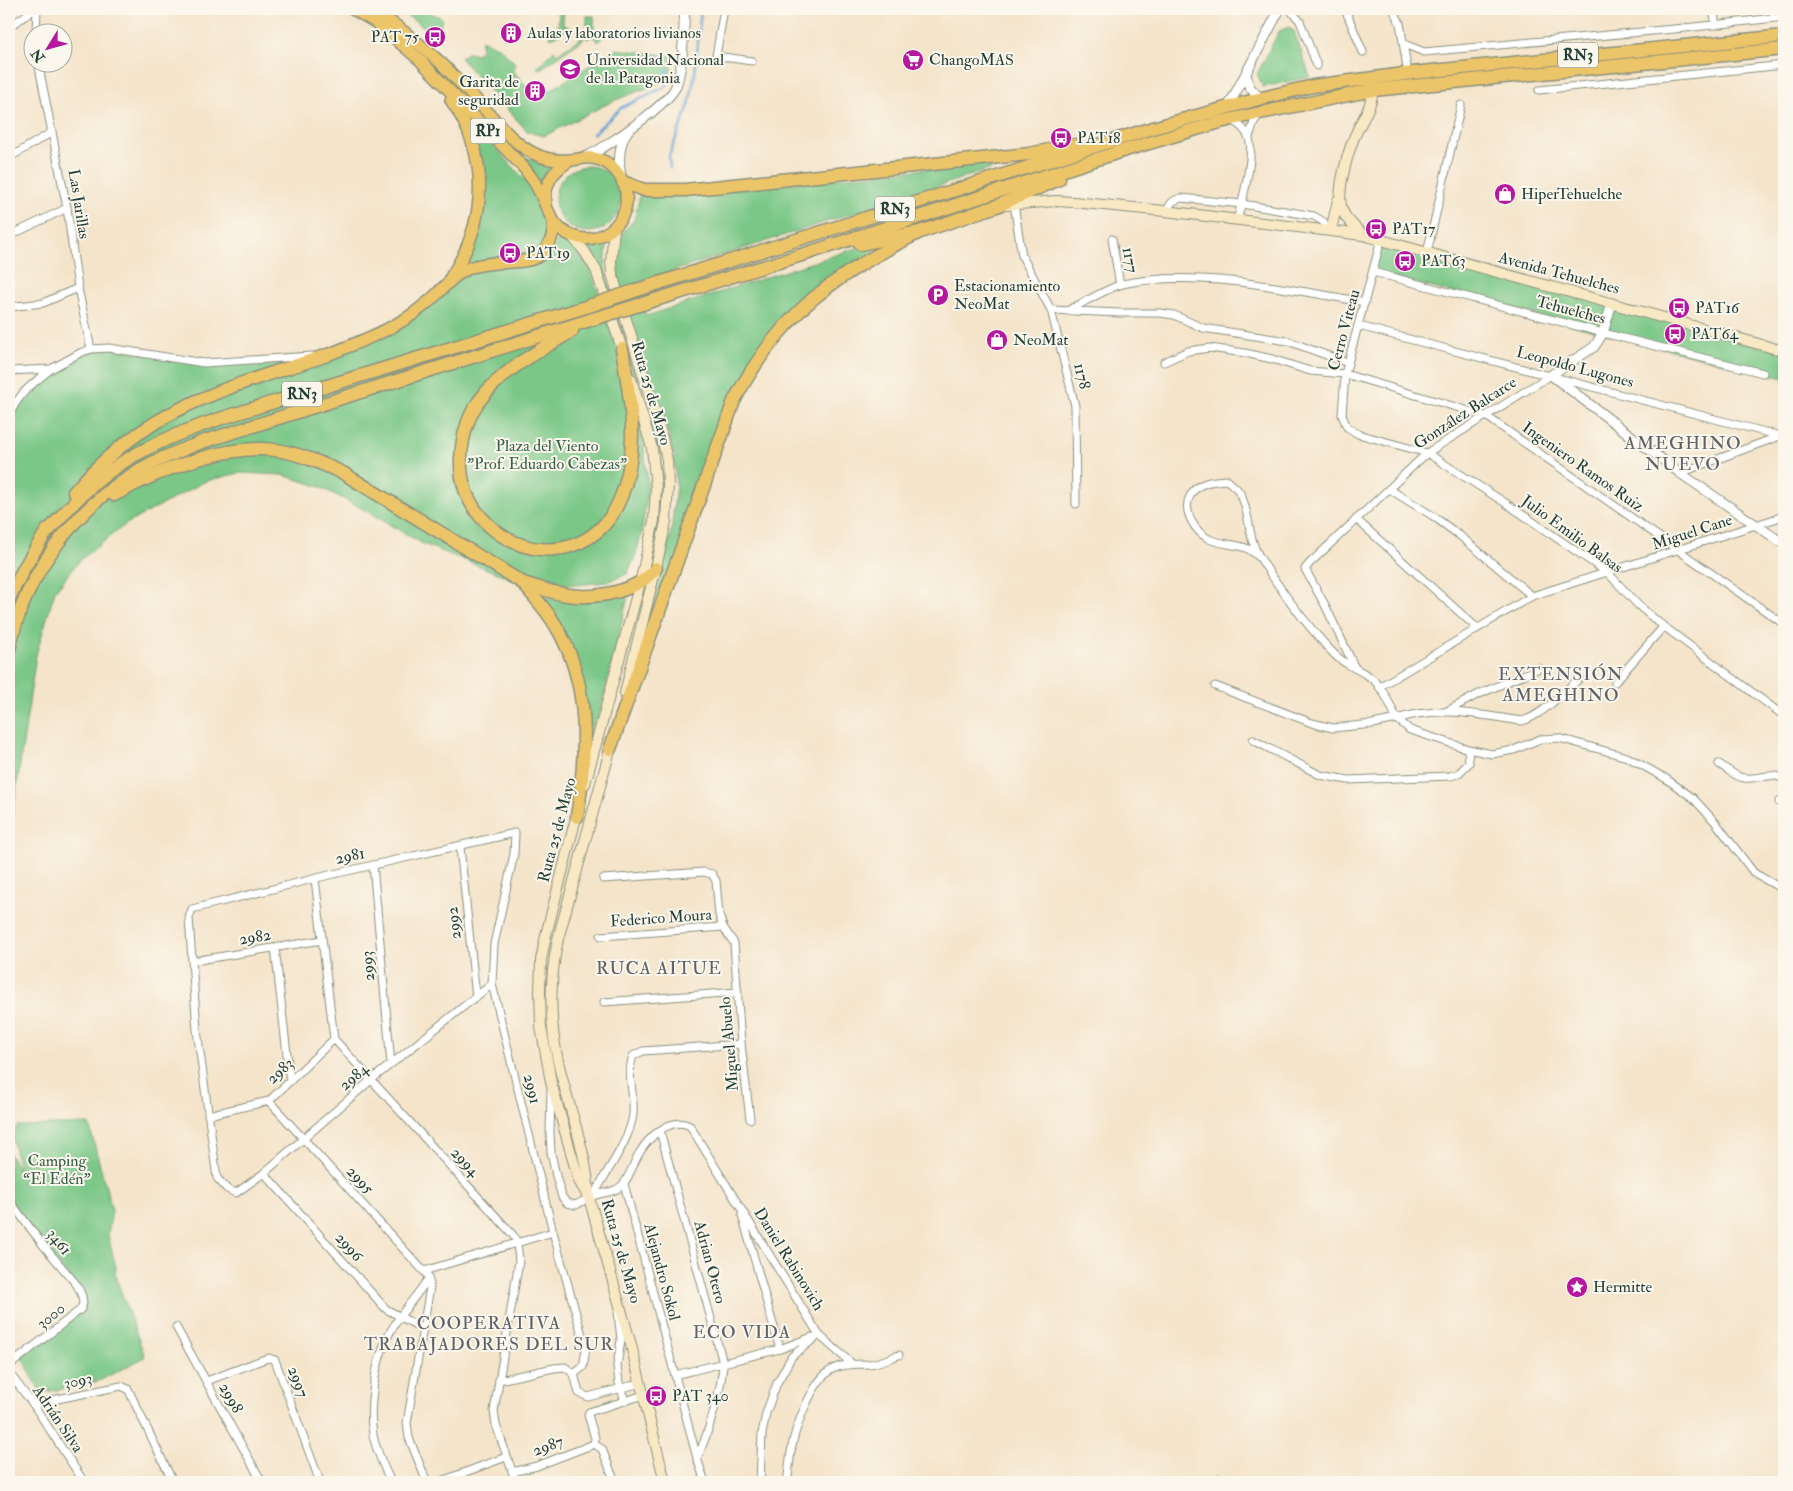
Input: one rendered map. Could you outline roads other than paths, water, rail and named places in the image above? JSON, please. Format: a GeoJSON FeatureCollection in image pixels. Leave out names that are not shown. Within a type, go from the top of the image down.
{"type":"FeatureCollection","features":[{"type":"Feature","properties":{"kind":"highway","name":"RN3"},"geometry":{"type":"LineString","coordinates":[[9,599],[24,568],[44,536],[74,501],[96,482],[134,455],[173,437],[232,415],[589,306],[1153,128],[1230,113],[1260,113],[1408,74],[1784,36]]}},
{"type":"Feature","properties":{"kind":"highway","name":"RN3"},"geometry":{"type":"LineString","coordinates":[[9,650],[21,609],[37,575],[57,543],[88,509],[104,494],[137,471],[202,442],[808,253],[1122,151],[1230,113],[1262,98],[1313,86],[1372,84],[1784,49]]}},
{"type":"Feature","properties":{"kind":"highway"},"geometry":{"type":"LineString","coordinates":[[622,180],[644,190],[665,191],[1029,154],[1153,128]]}},
{"type":"Feature","properties":{"kind":"highway"},"geometry":{"type":"LineString","coordinates":[[808,253],[920,232],[997,206],[1122,151]]}},
{"type":"Feature","properties":{"kind":"highway"},"geometry":{"type":"LineString","coordinates":[[610,749],[734,401],[751,368],[787,323],[823,289],[859,264],[920,232]]}},
{"type":"Feature","properties":{"kind":"highway"},"geometry":{"type":"LineString","coordinates":[[593,319],[510,369],[491,386],[478,402],[467,423],[462,443],[461,465],[464,485],[472,506],[503,537],[520,545],[540,550],[558,548],[588,538],[602,527],[612,514],[621,496],[628,474],[632,444],[633,424],[622,349]]}},
{"type":"Feature","properties":{"kind":"highway"},"geometry":{"type":"LineString","coordinates":[[44,536],[67,501],[87,478],[102,462],[139,433],[177,411],[215,393],[327,354]]}},
{"type":"Feature","properties":{"kind":"highway"},"geometry":{"type":"LineString","coordinates":[[88,509],[145,478],[207,457],[258,450],[281,451],[318,462],[343,473],[523,583],[568,595],[588,596],[640,583],[648,578],[656,568]]}},
{"type":"Feature","properties":{"kind":"highway"},"geometry":{"type":"LineString","coordinates":[[523,583],[545,610],[560,633],[573,661],[579,682],[583,705],[585,752],[576,816]]}},
{"type":"Feature","properties":{"kind":"main road","name":"RP1"},"geometry":{"type":"LineString","coordinates":[[353,9],[377,23],[419,59],[524,170],[535,184],[553,222],[565,233],[572,236]]}},
{"type":"Feature","properties":{"kind":"main road","name":"RP1"},"geometry":{"type":"LineString","coordinates":[[373,9],[441,63],[509,135],[523,147],[540,157],[600,160],[615,170],[622,180]]}},
{"type":"Feature","properties":{"kind":"main road"},"geometry":{"type":"LineString","coordinates":[[419,59],[446,92],[462,118],[475,151],[479,168],[480,192],[476,222],[463,255],[446,284]]}},
{"type":"Feature","properties":{"kind":"main road"},"geometry":{"type":"LineString","coordinates":[[1329,230],[1352,142],[1369,109],[1372,84]]}},
{"type":"Feature","properties":{"kind":"main road","name":"RP1"},"geometry":{"type":"LineString","coordinates":[[547,209],[546,192],[552,175],[561,166],[576,159]]}},
{"type":"Feature","properties":{"kind":"main road","name":"Ruta 25 de Mayo"},"geometry":{"type":"LineString","coordinates":[[622,180],[626,194],[626,207],[614,228],[611,262],[614,285],[660,429],[667,460],[669,500],[656,568],[610,749],[558,938],[553,962],[552,1023],[557,1056],[665,1482]]}},
{"type":"Feature","properties":{"kind":"main road"},"geometry":{"type":"LineString","coordinates":[[1339,193],[1343,212],[1350,223],[1363,235]]}},
{"type":"Feature","properties":{"kind":"main road","name":"Avenida Tehuelches"},"geometry":{"type":"LineString","coordinates":[[997,206],[1056,201],[1073,202],[1167,211],[1363,235],[1784,350]]}},
{"type":"Feature","properties":{"kind":"main road"},"geometry":{"type":"LineString","coordinates":[[327,354],[377,335],[394,326],[424,305],[460,272],[482,264],[530,260],[537,257],[544,252],[552,237],[553,222]]}},
{"type":"Feature","properties":{"kind":"main road"},"geometry":{"type":"LineString","coordinates":[[572,236],[583,239],[594,238],[614,228]]}},
{"type":"Feature","properties":{"kind":"main road","name":"Ruta 25 de Mayo"},"geometry":{"type":"LineString","coordinates":[[572,236],[596,270],[648,434],[655,474],[654,521],[640,583],[576,816],[541,960],[541,1027],[551,1082],[579,1181],[592,1196]]}},
{"type":"Feature","properties":{"kind":"street"},"geometry":{"type":"LineString","coordinates":[[9,27],[36,9]]}},
{"type":"Feature","properties":{"kind":"street"},"geometry":{"type":"LineString","coordinates":[[36,9],[36,22]]}},
{"type":"Feature","properties":{"kind":"street"},"geometry":{"type":"LineString","coordinates":[[576,159],[600,150],[665,101],[674,91],[679,72],[685,9]]}},
{"type":"Feature","properties":{"kind":"street"},"geometry":{"type":"LineString","coordinates":[[724,9],[716,56],[752,62]]}},
{"type":"Feature","properties":{"kind":"street"},"geometry":{"type":"LineString","coordinates":[[1249,137],[1230,113],[1246,73],[1280,9]]}},
{"type":"Feature","properties":{"kind":"street"},"geometry":{"type":"LineString","coordinates":[[1289,9],[1300,21],[1317,66]]}},
{"type":"Feature","properties":{"kind":"street"},"geometry":{"type":"LineString","coordinates":[[1345,9],[1362,52]]}},
{"type":"Feature","properties":{"kind":"street"},"geometry":{"type":"LineString","coordinates":[[1393,9],[1400,24],[1408,74]]}},
{"type":"Feature","properties":{"kind":"street"},"geometry":{"type":"LineString","coordinates":[[1712,9],[1716,25]]}},
{"type":"Feature","properties":{"kind":"street"},"geometry":{"type":"LineString","coordinates":[[1404,44],[1424,52],[1784,17]]}},
{"type":"Feature","properties":{"kind":"street"},"geometry":{"type":"LineString","coordinates":[[1539,90],[1784,64]]}},
{"type":"Feature","properties":{"kind":"street","name":"Las Jarillas"},"geometry":{"type":"LineString","coordinates":[[40,72],[67,208],[78,288],[91,349]]}},
{"type":"Feature","properties":{"kind":"street"},"geometry":{"type":"LineString","coordinates":[[1246,73],[1250,89],[1262,98]]}},
{"type":"Feature","properties":{"kind":"street"},"geometry":{"type":"LineString","coordinates":[[1427,253],[1461,105]]}},
{"type":"Feature","properties":{"kind":"street"},"geometry":{"type":"LineString","coordinates":[[1237,220],[1248,178],[1249,137],[1254,122],[1260,113]]}},
{"type":"Feature","properties":{"kind":"street"},"geometry":{"type":"LineString","coordinates":[[622,180],[619,156],[624,137],[629,129]]}},
{"type":"Feature","properties":{"kind":"street"},"geometry":{"type":"LineString","coordinates":[[9,158],[52,132]]}},
{"type":"Feature","properties":{"kind":"street"},"geometry":{"type":"LineString","coordinates":[[1167,211],[1169,205],[1174,200],[1181,198],[1242,204],[1314,216],[1324,222],[1329,230]]}},
{"type":"Feature","properties":{"kind":"street","name":"1178"},"geometry":{"type":"LineString","coordinates":[[1014,204],[1022,256],[1051,310],[1075,406],[1076,504]]}},
{"type":"Feature","properties":{"kind":"street"},"geometry":{"type":"LineString","coordinates":[[9,236],[67,208]]}},
{"type":"Feature","properties":{"kind":"street","name":"1177"},"geometry":{"type":"LineString","coordinates":[[1112,240],[1120,285]]}},
{"type":"Feature","properties":{"kind":"street","name":"Cerro Viteau"},"geometry":{"type":"LineString","coordinates":[[1346,427],[1342,415],[1345,374],[1381,240]]}},
{"type":"Feature","properties":{"kind":"street","name":"Tehuelches"},"geometry":{"type":"LineString","coordinates":[[1373,272],[1763,373]]}},
{"type":"Feature","properties":{"kind":"street"},"geometry":{"type":"LineString","coordinates":[[1067,311],[1120,285],[1152,280],[1213,279],[1365,302]]}},
{"type":"Feature","properties":{"kind":"street"},"geometry":{"type":"LineString","coordinates":[[9,308],[43,303],[78,288]]}},
{"type":"Feature","properties":{"kind":"street","name":"González Balcarce"},"geometry":{"type":"LineString","coordinates":[[1355,668],[1325,605],[1305,569],[1427,453],[1594,348],[1603,333],[1612,303]]}},
{"type":"Feature","properties":{"kind":"street"},"geometry":{"type":"LineString","coordinates":[[1051,310],[1174,315],[1203,328],[1288,340],[1348,363]]}},
{"type":"Feature","properties":{"kind":"street","name":"Leopoldo Lugones"},"geometry":{"type":"LineString","coordinates":[[1359,326],[1782,436]]}},
{"type":"Feature","properties":{"kind":"street"},"geometry":{"type":"LineString","coordinates":[[9,416],[15,401],[26,389],[52,369],[91,349],[108,348],[204,363],[327,354]]}},
{"type":"Feature","properties":{"kind":"street","name":"Ingeniero Ramos Ruiz"},"geometry":{"type":"LineString","coordinates":[[1164,362],[1188,351],[1210,348],[1254,354],[1310,371],[1345,374],[1486,416],[1784,624]]}},
{"type":"Feature","properties":{"kind":"street"},"geometry":{"type":"LineString","coordinates":[[9,370],[52,369]]}},
{"type":"Feature","properties":{"kind":"street"},"geometry":{"type":"LineString","coordinates":[[1551,375],[1680,472],[1784,544]]}},
{"type":"Feature","properties":{"kind":"street","name":"Julio Emilio Balsas"},"geometry":{"type":"LineString","coordinates":[[1346,427],[1358,434],[1427,453],[1504,502],[1608,573],[1638,605],[1784,716]]}},
{"type":"Feature","properties":{"kind":"street"},"geometry":{"type":"LineString","coordinates":[[1680,472],[1782,436]]}},
{"type":"Feature","properties":{"kind":"street"},"geometry":{"type":"LineString","coordinates":[[1259,557],[1248,549],[1207,538],[1199,530],[1188,516],[1187,505],[1189,497],[1196,487],[1209,481],[1227,480],[1239,492],[1245,506],[1253,543],[1259,557],[1311,628],[1342,662],[1355,668],[1379,686],[1397,718],[1410,730],[1468,749],[1492,754],[1514,750],[1540,739],[1559,738],[1627,756],[1693,798],[1754,873],[1784,890]]}},
{"type":"Feature","properties":{"kind":"street"},"geometry":{"type":"LineString","coordinates":[[1389,489],[1452,530],[1532,596]]}},
{"type":"Feature","properties":{"kind":"street","name":"Miguel Cane"},"geometry":{"type":"LineString","coordinates":[[1379,686],[1532,596],[1784,516]]}},
{"type":"Feature","properties":{"kind":"street"},"geometry":{"type":"LineString","coordinates":[[1356,519],[1477,628]]}},
{"type":"Feature","properties":{"kind":"street"},"geometry":{"type":"LineString","coordinates":[[1615,682],[1664,626]]}},
{"type":"Feature","properties":{"kind":"street"},"geometry":{"type":"LineString","coordinates":[[1447,711],[1477,694],[1539,668]]}},
{"type":"Feature","properties":{"kind":"street"},"geometry":{"type":"LineString","coordinates":[[1216,686],[1312,723],[1333,728],[1373,724],[1410,714],[1447,711],[1522,721],[1531,719],[1580,679]]}},
{"type":"Feature","properties":{"kind":"street"},"geometry":{"type":"LineString","coordinates":[[1253,740],[1320,775],[1348,780],[1450,776],[1458,774],[1469,763],[1468,749]]}},
{"type":"Feature","properties":{"kind":"street"},"geometry":{"type":"LineString","coordinates":[[1719,764],[1742,778],[1771,774],[1778,775],[1784,779]]}},
{"type":"Feature","properties":{"kind":"street","name":"2981"},"geometry":{"type":"LineString","coordinates":[[192,961],[189,918],[192,909],[515,833]]}},
{"type":"Feature","properties":{"kind":"street","name":"2991"},"geometry":{"type":"LineString","coordinates":[[515,833],[514,854],[494,944],[492,984],[553,1232],[586,1349],[583,1367],[574,1374]]}},
{"type":"Feature","properties":{"kind":"street","name":"2992"},"geometry":{"type":"LineString","coordinates":[[460,847],[476,998]]}},
{"type":"Feature","properties":{"kind":"street","name":"2993"},"geometry":{"type":"LineString","coordinates":[[373,865],[391,1064]]}},
{"type":"Feature","properties":{"kind":"street","name":"Miguel Abuelo"},"geometry":{"type":"LineString","coordinates":[[603,880],[704,872],[712,874],[716,881],[719,916],[723,927],[734,943],[750,1119]]}},
{"type":"Feature","properties":{"kind":"street"},"geometry":{"type":"LineString","coordinates":[[315,879],[334,1039]]}},
{"type":"Feature","properties":{"kind":"street","name":"Federico Moura"},"geometry":{"type":"LineString","coordinates":[[601,936],[723,927]]}},
{"type":"Feature","properties":{"kind":"street","name":"2982"},"geometry":{"type":"LineString","coordinates":[[192,961],[322,940]]}},
{"type":"Feature","properties":{"kind":"street"},"geometry":{"type":"LineString","coordinates":[[275,948],[290,1080]]}},
{"type":"Feature","properties":{"kind":"street"},"geometry":{"type":"LineString","coordinates":[[192,961],[197,1030],[208,1115]]}},
{"type":"Feature","properties":{"kind":"street","name":"2984"},"geometry":{"type":"LineString","coordinates":[[208,1115],[216,1178],[227,1189],[236,1192],[264,1173],[371,1080],[492,984]]}},
{"type":"Feature","properties":{"kind":"street"},"geometry":{"type":"LineString","coordinates":[[604,1002],[738,992]]}},
{"type":"Feature","properties":{"kind":"street","name":"2994"},"geometry":{"type":"LineString","coordinates":[[334,1039],[513,1235],[517,1242]]}},
{"type":"Feature","properties":{"kind":"street","name":"2983"},"geometry":{"type":"LineString","coordinates":[[208,1115],[269,1100],[334,1039]]}},
{"type":"Feature","properties":{"kind":"street"},"geometry":{"type":"LineString","coordinates":[[592,1196],[613,1164],[631,1124],[634,1112],[629,1066],[633,1056],[643,1051],[742,1044]]}},
{"type":"Feature","properties":{"kind":"street"},"geometry":{"type":"LineString","coordinates":[[551,1082],[551,1153],[562,1197],[567,1203],[576,1205],[592,1196],[608,1193],[624,1184],[639,1152],[651,1137],[660,1130]]}},
{"type":"Feature","properties":{"kind":"street","name":"2995"},"geometry":{"type":"LineString","coordinates":[[269,1100],[424,1271],[428,1279],[430,1287],[407,1422],[409,1438],[427,1482]]}},
{"type":"Feature","properties":{"kind":"street","name":"Daniel Rabinovich"},"geometry":{"type":"LineString","coordinates":[[660,1130],[670,1124],[684,1123],[690,1126],[819,1335],[851,1363]]}},
{"type":"Feature","properties":{"kind":"street","name":"Adrian Otero"},"geometry":{"type":"LineString","coordinates":[[660,1130],[722,1363],[722,1377],[704,1442],[697,1458]]}},
{"type":"Feature","properties":{"kind":"street","name":"2996"},"geometry":{"type":"LineString","coordinates":[[264,1173],[386,1309],[423,1329]]}},
{"type":"Feature","properties":{"kind":"street","name":"Alejandro Sokol"},"geometry":{"type":"LineString","coordinates":[[624,1184],[697,1458],[706,1482]]}},
{"type":"Feature","properties":{"kind":"street","name":"3461"},"geometry":{"type":"LineString","coordinates":[[9,1200],[76,1285],[82,1296],[83,1303]]}},
{"type":"Feature","properties":{"kind":"street"},"geometry":{"type":"LineString","coordinates":[[740,1206],[780,1349]]}},
{"type":"Feature","properties":{"kind":"street"},"geometry":{"type":"LineString","coordinates":[[424,1271],[553,1232]]}},
{"type":"Feature","properties":{"kind":"street"},"geometry":{"type":"LineString","coordinates":[[516,1482],[496,1425],[494,1411],[519,1261],[517,1242]]}},
{"type":"Feature","properties":{"kind":"street"},"geometry":{"type":"LineString","coordinates":[[390,1482],[373,1436],[371,1412],[380,1357],[388,1336],[428,1279]]}},
{"type":"Feature","properties":{"kind":"street"},"geometry":{"type":"LineString","coordinates":[[618,1299],[621,1340],[617,1366],[625,1401]]}},
{"type":"Feature","properties":{"kind":"street","name":"3000"},"geometry":{"type":"LineString","coordinates":[[9,1366],[81,1309],[83,1303]]}},
{"type":"Feature","properties":{"kind":"street","name":"2998"},"geometry":{"type":"LineString","coordinates":[[176,1327],[262,1482]]}},
{"type":"Feature","properties":{"kind":"street"},"geometry":{"type":"LineString","coordinates":[[675,1375],[780,1349],[819,1335]]}},
{"type":"Feature","properties":{"kind":"street"},"geometry":{"type":"LineString","coordinates":[[760,1482],[763,1427],[766,1412],[777,1383],[792,1356],[819,1335]]}},
{"type":"Feature","properties":{"kind":"street"},"geometry":{"type":"LineString","coordinates":[[787,1482],[791,1451],[798,1426],[812,1391],[832,1369],[851,1363],[870,1364],[899,1354]]}},
{"type":"Feature","properties":{"kind":"street","name":"2997"},"geometry":{"type":"LineString","coordinates":[[206,1381],[262,1360],[269,1358],[275,1360],[320,1482]]}},
{"type":"Feature","properties":{"kind":"street"},"geometry":{"type":"LineString","coordinates":[[500,1380],[565,1367],[574,1374],[579,1393],[588,1397],[641,1383]]}},
{"type":"Feature","properties":{"kind":"street","name":"Adrián Silva"},"geometry":{"type":"LineString","coordinates":[[9,1373],[33,1404],[84,1482]]}},
{"type":"Feature","properties":{"kind":"street","name":"3093"},"geometry":{"type":"LineString","coordinates":[[33,1404],[121,1386],[128,1389],[173,1482]]}},
{"type":"Feature","properties":{"kind":"street"},"geometry":{"type":"LineString","coordinates":[[615,1482],[602,1449],[594,1444],[595,1438],[589,1420],[589,1412],[644,1395]]}},
{"type":"Feature","properties":{"kind":"street","name":"2987"},"geometry":{"type":"LineString","coordinates":[[512,1472],[537,1466],[594,1444]]}},
{"type":"Feature","properties":{"kind":"street"},"geometry":{"type":"LineString","coordinates":[[439,1482],[506,1457]]}},
{"type":"Feature","properties":{"kind":"waterway"},"geometry":{"type":"LineString","coordinates":[[670,168],[669,156],[689,105],[695,74],[701,9]]}},
{"type":"Feature","properties":{"kind":"waterway"},"geometry":{"type":"LineString","coordinates":[[593,134],[621,108],[667,86],[667,69]]}},
{"type":"Feature","properties":{"kind":"waterway"},"geometry":{"type":"LineString","coordinates":[[1215,1477],[1215,1482]]}},
{"type":"Feature","properties":{"kind":"place","name":"Aulas y laboratorios livianos"},"geometry":{"type":"Point","coordinates":[511,33]}},
{"type":"Feature","properties":{"kind":"place","name":"PAT 75"},"geometry":{"type":"Point","coordinates":[435,37]}},
{"type":"Feature","properties":{"kind":"place","name":"ChangoMAS"},"geometry":{"type":"Point","coordinates":[913,60]}},
{"type":"Feature","properties":{"kind":"place","name":"Universidad Nacional de la Patagonia"},"geometry":{"type":"Point","coordinates":[570,69]}},
{"type":"Feature","properties":{"kind":"place","name":"Garita de seguridad"},"geometry":{"type":"Point","coordinates":[535,91]}},
{"type":"Feature","properties":{"kind":"place","name":"PAT18"},"geometry":{"type":"Point","coordinates":[1061,138]}},
{"type":"Feature","properties":{"kind":"place","name":"HiperTehuelche"},"geometry":{"type":"Point","coordinates":[1505,194]}},
{"type":"Feature","properties":{"kind":"place","name":"PAT17"},"geometry":{"type":"Point","coordinates":[1376,229]}},
{"type":"Feature","properties":{"kind":"place","name":"PAT19"},"geometry":{"type":"Point","coordinates":[510,253]}},
{"type":"Feature","properties":{"kind":"place","name":"PAT63"},"geometry":{"type":"Point","coordinates":[1405,261]}},
{"type":"Feature","properties":{"kind":"place","name":"Estacionamiento NeoMat"},"geometry":{"type":"Point","coordinates":[938,295]}},
{"type":"Feature","properties":{"kind":"place","name":"PAT16"},"geometry":{"type":"Point","coordinates":[1679,308]}},
{"type":"Feature","properties":{"kind":"place","name":"PAT64"},"geometry":{"type":"Point","coordinates":[1675,334]}},
{"type":"Feature","properties":{"kind":"place","name":"NeoMat"},"geometry":{"type":"Point","coordinates":[997,340]}},
{"type":"Feature","properties":{"kind":"place","name":"Hermitte"},"geometry":{"type":"Point","coordinates":[1577,1287]}},
{"type":"Feature","properties":{"kind":"place","name":"PAT 340"},"geometry":{"type":"Point","coordinates":[656,1396]}},
{"type":"Feature","properties":{"kind":"district","name":"AMEGHINO NUEVO"},"geometry":{"type":"Point","coordinates":[1683,453]}},
{"type":"Feature","properties":{"kind":"district","name":"EXTENSIÓN AMEGHINO"},"geometry":{"type":"Point","coordinates":[1561,684]}},
{"type":"Feature","properties":{"kind":"district","name":"RUCA AITUE"},"geometry":{"type":"Point","coordinates":[659,968]}},
{"type":"Feature","properties":{"kind":"district","name":"ECO VIDA"},"geometry":{"type":"Point","coordinates":[742,1332]}},
{"type":"Feature","properties":{"kind":"district","name":"COOPERATIVA TRABAJADORES DEL SUR"},"geometry":{"type":"Point","coordinates":[489,1334]}},
{"type":"Feature","properties":{"kind":"park label","name":"Plaza del Viento \"Prof. Eduardo Cabezas\""},"geometry":{"type":"Point","coordinates":[547,455]}},
{"type":"Feature","properties":{"kind":"park label","name":"Camping “El Edén”"},"geometry":{"type":"Point","coordinates":[57,1170]}}]}
